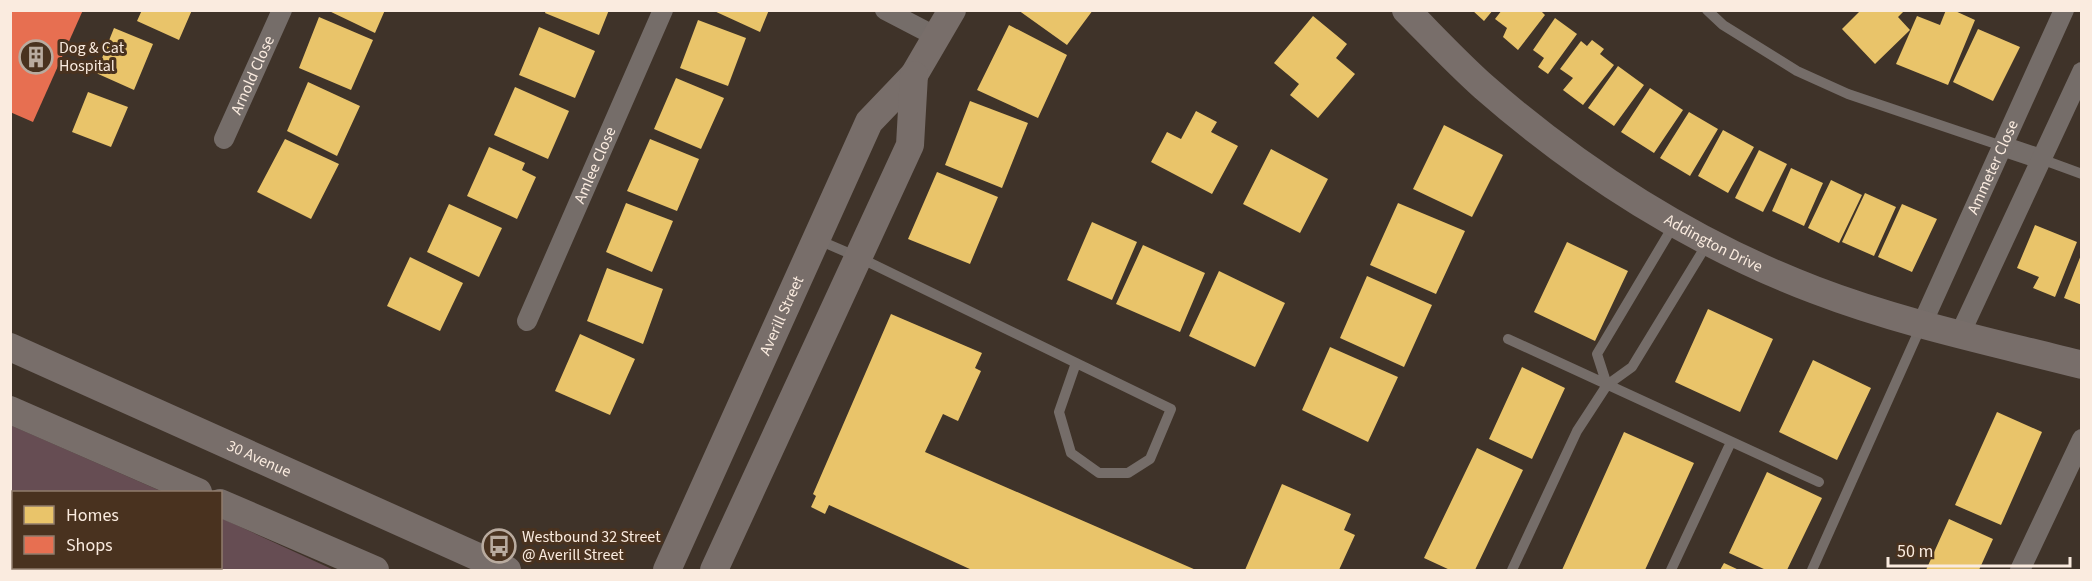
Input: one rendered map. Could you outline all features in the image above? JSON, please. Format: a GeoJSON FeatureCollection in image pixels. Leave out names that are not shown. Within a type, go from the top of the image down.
{"type":"FeatureCollection","features":[{"type":"Feature","properties":{"kind":"street","name":"Arnold Close"},"geometry":{"type":"LineString","coordinates":[[224,139],[282,10]]}},
{"type":"Feature","properties":{"kind":"street","name":"Amlee Close"},"geometry":{"type":"LineString","coordinates":[[527,321],[663,10]]}},
{"type":"Feature","properties":{"kind":"street"},"geometry":{"type":"LineString","coordinates":[[885,10],[935,36]]}},
{"type":"Feature","properties":{"kind":"street","name":"Averill Street"},"geometry":{"type":"LineString","coordinates":[[667,570],[869,122],[914,75],[952,10]]}},
{"type":"Feature","properties":{"kind":"street","name":"Addington Drive"},"geometry":{"type":"LineString","coordinates":[[1406,10],[1483,87],[1514,112],[1596,174],[1708,241],[1815,290],[1922,324],[2082,365]]}},
{"type":"Feature","properties":{"kind":"street","name":"Ammeter Close"},"geometry":{"type":"LineString","coordinates":[[1922,324],[2064,10]]}},
{"type":"Feature","properties":{"kind":"street"},"geometry":{"type":"LineString","coordinates":[[1960,334],[2082,72]]}},
{"type":"Feature","properties":{"kind":"street","name":"Averill Street"},"geometry":{"type":"LineString","coordinates":[[714,570],[910,145],[914,75]]}},
{"type":"Feature","properties":{"kind":"street"},"geometry":{"type":"LineString","coordinates":[[2002,146],[2041,159]]}},
{"type":"Feature","properties":{"kind":"street","name":"30 Avenue"},"geometry":{"type":"LineString","coordinates":[[10,347],[507,570]]}},
{"type":"Feature","properties":{"kind":"street"},"geometry":{"type":"LineString","coordinates":[[10,410],[196,491]]}},
{"type":"Feature","properties":{"kind":"street"},"geometry":{"type":"LineString","coordinates":[[2020,570],[2082,439]]}},
{"type":"Feature","properties":{"kind":"street"},"geometry":{"type":"LineString","coordinates":[[222,503],[375,570]]}},
{"type":"Feature","properties":{"kind":"lane"},"geometry":{"type":"LineString","coordinates":[[1712,11],[1722,24],[1797,71],[1848,94],[2002,146]]}},
{"type":"Feature","properties":{"kind":"lane"},"geometry":{"type":"LineString","coordinates":[[2041,159],[2082,174]]}},
{"type":"Feature","properties":{"kind":"lane"},"geometry":{"type":"LineString","coordinates":[[1607,385],[1597,354],[1675,223]]}},
{"type":"Feature","properties":{"kind":"lane"},"geometry":{"type":"LineString","coordinates":[[816,239],[858,257],[1171,409],[1150,459],[1128,473],[1099,473],[1071,453],[1059,412],[1076,363]]}},
{"type":"Feature","properties":{"kind":"lane"},"geometry":{"type":"LineString","coordinates":[[1512,570],[1577,431],[1607,385],[1632,367],[1708,241]]}},
{"type":"Feature","properties":{"kind":"lane"},"geometry":{"type":"LineString","coordinates":[[1812,570],[1922,324]]}},
{"type":"Feature","properties":{"kind":"lane"},"geometry":{"type":"LineString","coordinates":[[1508,339],[1819,482]]}},
{"type":"Feature","properties":{"kind":"lane"},"geometry":{"type":"LineString","coordinates":[[1671,570],[1731,442]]}},
{"type":"Feature","properties":{"kind":"shaded area"},"geometry":{"type":"Polygon","coordinates":[[[10,425],[161,491],[12,491],[12,569],[222,569],[222,518],[334,570],[11,570],[10,425]]]}},
{"type":"Feature","properties":{"kind":"building: Homes"},"geometry":{"type":"Polygon","coordinates":[[[142,10],[192,10],[179,40],[137,21],[142,10]]]}},
{"type":"Feature","properties":{"kind":"building: Homes"},"geometry":{"type":"Polygon","coordinates":[[[327,10],[385,10],[375,33],[327,10]]]}},
{"type":"Feature","properties":{"kind":"building: Homes"},"geometry":{"type":"Polygon","coordinates":[[[546,10],[609,10],[599,35],[545,13],[546,10]]]}},
{"type":"Feature","properties":{"kind":"building: Homes"},"geometry":{"type":"Polygon","coordinates":[[[712,10],[769,10],[760,32],[712,10]]]}},
{"type":"Feature","properties":{"kind":"building: Homes"},"geometry":{"type":"Polygon","coordinates":[[[1018,10],[1093,10],[1067,45],[1018,10]]]}},
{"type":"Feature","properties":{"kind":"building: Homes"},"geometry":{"type":"Polygon","coordinates":[[[1472,10],[1493,10],[1484,21],[1472,10]]]}},
{"type":"Feature","properties":{"kind":"building: Homes"},"geometry":{"type":"Polygon","coordinates":[[[1502,10],[1540,10],[1545,15],[1518,50],[1503,37],[1507,28],[1495,19],[1502,10]]]}},
{"type":"Feature","properties":{"kind":"building: Homes"},"geometry":{"type":"Polygon","coordinates":[[[1861,10],[1905,10],[1898,17],[1910,30],[1875,64],[1842,29],[1861,10]]]}},
{"type":"Feature","properties":{"kind":"building: Homes"},"geometry":{"type":"Polygon","coordinates":[[[1946,10],[1953,10],[1975,20],[1948,85],[1896,64],[1917,16],[1940,25],[1946,10]]]}},
{"type":"Feature","properties":{"kind":"building: Homes"},"geometry":{"type":"Polygon","coordinates":[[[1313,16],[1347,44],[1336,58],[1355,74],[1318,118],[1290,95],[1299,84],[1274,63],[1313,16]]]}},
{"type":"Feature","properties":{"kind":"building: Homes"},"geometry":{"type":"Polygon","coordinates":[[[319,17],[373,40],[351,90],[299,68],[319,17]]]}},
{"type":"Feature","properties":{"kind":"building: Homes"},"geometry":{"type":"Polygon","coordinates":[[[1555,18],[1577,34],[1548,74],[1538,67],[1544,58],[1533,50],[1555,18]]]}},
{"type":"Feature","properties":{"kind":"building: Homes"},"geometry":{"type":"Polygon","coordinates":[[[698,20],[746,38],[728,86],[680,68],[698,20]]]}},
{"type":"Feature","properties":{"kind":"building: Homes"},"geometry":{"type":"Polygon","coordinates":[[[1009,25],[1067,55],[1038,118],[977,90],[1009,25]]]}},
{"type":"Feature","properties":{"kind":"building: Homes"},"geometry":{"type":"Polygon","coordinates":[[[539,27],[595,51],[575,98],[519,75],[539,27]]]}},
{"type":"Feature","properties":{"kind":"building: Homes"},"geometry":{"type":"Polygon","coordinates":[[[114,28],[153,44],[134,90],[96,73],[114,28]]]}},
{"type":"Feature","properties":{"kind":"building: Homes"},"geometry":{"type":"Polygon","coordinates":[[[1978,29],[2020,47],[1993,101],[1953,82],[1978,29]]]}},
{"type":"Feature","properties":{"kind":"building: Homes"},"geometry":{"type":"Polygon","coordinates":[[[1592,40],[1604,49],[1600,54],[1614,65],[1583,105],[1563,90],[1573,78],[1560,69],[1581,41],[1587,46],[1592,40]]]}},
{"type":"Feature","properties":{"kind":"building: Homes"},"geometry":{"type":"Polygon","coordinates":[[[1618,66],[1644,85],[1614,126],[1588,108],[1618,66]]]}},
{"type":"Feature","properties":{"kind":"building: Homes"},"geometry":{"type":"Polygon","coordinates":[[[676,78],[724,98],[701,149],[654,129],[676,78]]]}},
{"type":"Feature","properties":{"kind":"building: Homes"},"geometry":{"type":"Polygon","coordinates":[[[308,82],[360,106],[337,156],[287,131],[308,82]]]}},
{"type":"Feature","properties":{"kind":"building: Homes"},"geometry":{"type":"Polygon","coordinates":[[[515,87],[569,111],[548,159],[494,135],[515,87]]]}},
{"type":"Feature","properties":{"kind":"building: Homes"},"geometry":{"type":"Polygon","coordinates":[[[1650,88],[1683,110],[1654,153],[1621,132],[1650,88]]]}},
{"type":"Feature","properties":{"kind":"building: Homes"},"geometry":{"type":"Polygon","coordinates":[[[88,92],[128,107],[111,147],[72,132],[88,92]]]}},
{"type":"Feature","properties":{"kind":"building: Homes"},"geometry":{"type":"Polygon","coordinates":[[[970,101],[1028,123],[1002,188],[945,165],[970,101]]]}},
{"type":"Feature","properties":{"kind":"building: Homes"},"geometry":{"type":"Polygon","coordinates":[[[1196,111],[1217,122],[1211,132],[1238,146],[1212,194],[1151,162],[1167,132],[1181,139],[1196,111]]]}},
{"type":"Feature","properties":{"kind":"building: Homes"},"geometry":{"type":"Polygon","coordinates":[[[1689,112],[1718,129],[1690,176],[1660,158],[1689,112]]]}},
{"type":"Feature","properties":{"kind":"building: Homes"},"geometry":{"type":"Polygon","coordinates":[[[1444,125],[1503,155],[1472,217],[1413,189],[1444,125]]]}},
{"type":"Feature","properties":{"kind":"building: Homes"},"geometry":{"type":"Polygon","coordinates":[[[1723,130],[1754,147],[1728,193],[1698,176],[1723,130]]]}},
{"type":"Feature","properties":{"kind":"building: Homes"},"geometry":{"type":"Polygon","coordinates":[[[285,139],[339,164],[311,219],[257,192],[285,139]]]}},
{"type":"Feature","properties":{"kind":"building: Homes"},"geometry":{"type":"Polygon","coordinates":[[[650,139],[699,159],[677,211],[627,191],[650,139]]]}},
{"type":"Feature","properties":{"kind":"building: Homes"},"geometry":{"type":"Polygon","coordinates":[[[489,147],[525,163],[522,170],[536,177],[517,219],[467,196],[489,147]]]}},
{"type":"Feature","properties":{"kind":"building: Homes"},"geometry":{"type":"Polygon","coordinates":[[[1271,149],[1328,179],[1300,233],[1243,204],[1271,149]]]}},
{"type":"Feature","properties":{"kind":"building: Homes"},"geometry":{"type":"Polygon","coordinates":[[[1759,150],[1787,164],[1763,212],[1735,198],[1759,150]]]}},
{"type":"Feature","properties":{"kind":"building: Homes"},"geometry":{"type":"Polygon","coordinates":[[[1791,168],[1823,183],[1804,226],[1772,211],[1791,168]]]}},
{"type":"Feature","properties":{"kind":"building: Homes"},"geometry":{"type":"Polygon","coordinates":[[[937,172],[998,197],[970,264],[908,239],[937,172]]]}},
{"type":"Feature","properties":{"kind":"building: Homes"},"geometry":{"type":"Polygon","coordinates":[[[1831,180],[1862,195],[1839,243],[1808,228],[1831,180]]]}},
{"type":"Feature","properties":{"kind":"building: Homes"},"geometry":{"type":"Polygon","coordinates":[[[1865,193],[1896,207],[1874,256],[1842,242],[1865,193]]]}},
{"type":"Feature","properties":{"kind":"building: Homes"},"geometry":{"type":"Polygon","coordinates":[[[626,203],[673,221],[652,272],[606,252],[626,203]]]}},
{"type":"Feature","properties":{"kind":"building: Homes"},"geometry":{"type":"Polygon","coordinates":[[[1398,203],[1465,231],[1436,294],[1370,265],[1398,203]]]}},
{"type":"Feature","properties":{"kind":"building: Homes"},"geometry":{"type":"Polygon","coordinates":[[[449,204],[502,228],[479,277],[427,252],[449,204]]]}},
{"type":"Feature","properties":{"kind":"building: Homes"},"geometry":{"type":"Polygon","coordinates":[[[1902,204],[1937,219],[1912,272],[1878,257],[1902,204]]]}},
{"type":"Feature","properties":{"kind":"building: Homes"},"geometry":{"type":"Polygon","coordinates":[[[1092,222],[1137,242],[1112,300],[1067,280],[1092,222]]]}},
{"type":"Feature","properties":{"kind":"building: Homes"},"geometry":{"type":"Polygon","coordinates":[[[2035,225],[2077,242],[2055,297],[2033,288],[2039,277],[2017,268],[2035,225]]]}},
{"type":"Feature","properties":{"kind":"building: Homes"},"geometry":{"type":"Polygon","coordinates":[[[1567,242],[1628,271],[1595,341],[1534,312],[1567,242]]]}},
{"type":"Feature","properties":{"kind":"building: Homes"},"geometry":{"type":"Polygon","coordinates":[[[1143,245],[1205,273],[1180,332],[1116,304],[1143,245]]]}},
{"type":"Feature","properties":{"kind":"building: Homes"},"geometry":{"type":"Polygon","coordinates":[[[2082,255],[2082,305],[2064,298],[2082,255]]]}},
{"type":"Feature","properties":{"kind":"building: Homes"},"geometry":{"type":"Polygon","coordinates":[[[410,257],[463,283],[440,331],[387,306],[410,257]]]}},
{"type":"Feature","properties":{"kind":"building: Homes"},"geometry":{"type":"Polygon","coordinates":[[[607,268],[663,289],[643,344],[587,321],[607,268]]]}},
{"type":"Feature","properties":{"kind":"building: Homes"},"geometry":{"type":"Polygon","coordinates":[[[1219,271],[1285,303],[1255,367],[1189,336],[1219,271]]]}},
{"type":"Feature","properties":{"kind":"building: Homes"},"geometry":{"type":"Polygon","coordinates":[[[1367,276],[1432,305],[1404,367],[1340,338],[1367,276]]]}},
{"type":"Feature","properties":{"kind":"building: Homes"},"geometry":{"type":"Polygon","coordinates":[[[1708,309],[1773,339],[1740,412],[1675,382],[1708,309]]]}},
{"type":"Feature","properties":{"kind":"building: Homes"},"geometry":{"type":"Polygon","coordinates":[[[891,314],[982,353],[975,368],[981,371],[958,421],[943,414],[925,452],[1196,570],[972,570],[829,505],[825,514],[811,507],[816,496],[813,494],[891,314]]]}},
{"type":"Feature","properties":{"kind":"building: Homes"},"geometry":{"type":"Polygon","coordinates":[[[580,334],[635,359],[610,415],[555,391],[580,334]]]}},
{"type":"Feature","properties":{"kind":"building: Homes"},"geometry":{"type":"Polygon","coordinates":[[[1330,347],[1398,377],[1368,442],[1302,410],[1330,347]]]}},
{"type":"Feature","properties":{"kind":"building: Homes"},"geometry":{"type":"Polygon","coordinates":[[[1813,360],[1871,388],[1837,460],[1779,432],[1813,360]]]}},
{"type":"Feature","properties":{"kind":"building: Homes"},"geometry":{"type":"Polygon","coordinates":[[[1522,367],[1565,388],[1532,459],[1489,439],[1522,367]]]}},
{"type":"Feature","properties":{"kind":"building: Homes"},"geometry":{"type":"Polygon","coordinates":[[[1997,412],[2042,432],[2001,525],[1955,505],[1997,412]]]}},
{"type":"Feature","properties":{"kind":"building: Homes"},"geometry":{"type":"Polygon","coordinates":[[[1624,432],[1694,463],[1645,570],[1562,570],[1624,432]]]}},
{"type":"Feature","properties":{"kind":"building: Homes"},"geometry":{"type":"Polygon","coordinates":[[[1477,448],[1523,470],[1475,570],[1450,570],[1424,558],[1477,448]]]}},
{"type":"Feature","properties":{"kind":"building: Homes"},"geometry":{"type":"Polygon","coordinates":[[[1767,472],[1822,498],[1787,570],[1766,570],[1729,553],[1767,472]]]}},
{"type":"Feature","properties":{"kind":"building: Homes"},"geometry":{"type":"Polygon","coordinates":[[[1282,484],[1351,514],[1344,530],[1355,535],[1339,570],[1245,570],[1282,484]]]}},
{"type":"Feature","properties":{"kind":"building: Homes"},"geometry":{"type":"Polygon","coordinates":[[[1949,519],[1993,539],[1979,570],[1926,570],[1949,519]]]}},
{"type":"Feature","properties":{"kind":"building: Homes"},"geometry":{"type":"Polygon","coordinates":[[[1724,563],[1739,570],[1720,570],[1724,563]]]}},
{"type":"Feature","properties":{"kind":"building: Shops"},"geometry":{"type":"Polygon","coordinates":[[[10,10],[83,10],[33,122],[10,112],[10,10]]]}},
{"type":"Feature","properties":{"kind":"place","name":"Dog & Cat Hospital"},"geometry":{"type":"Point","coordinates":[36,57]}},
{"type":"Feature","properties":{"kind":"place","name":"Westbound 32 Street @ Averill Street"},"geometry":{"type":"Point","coordinates":[499,546]}}]}
